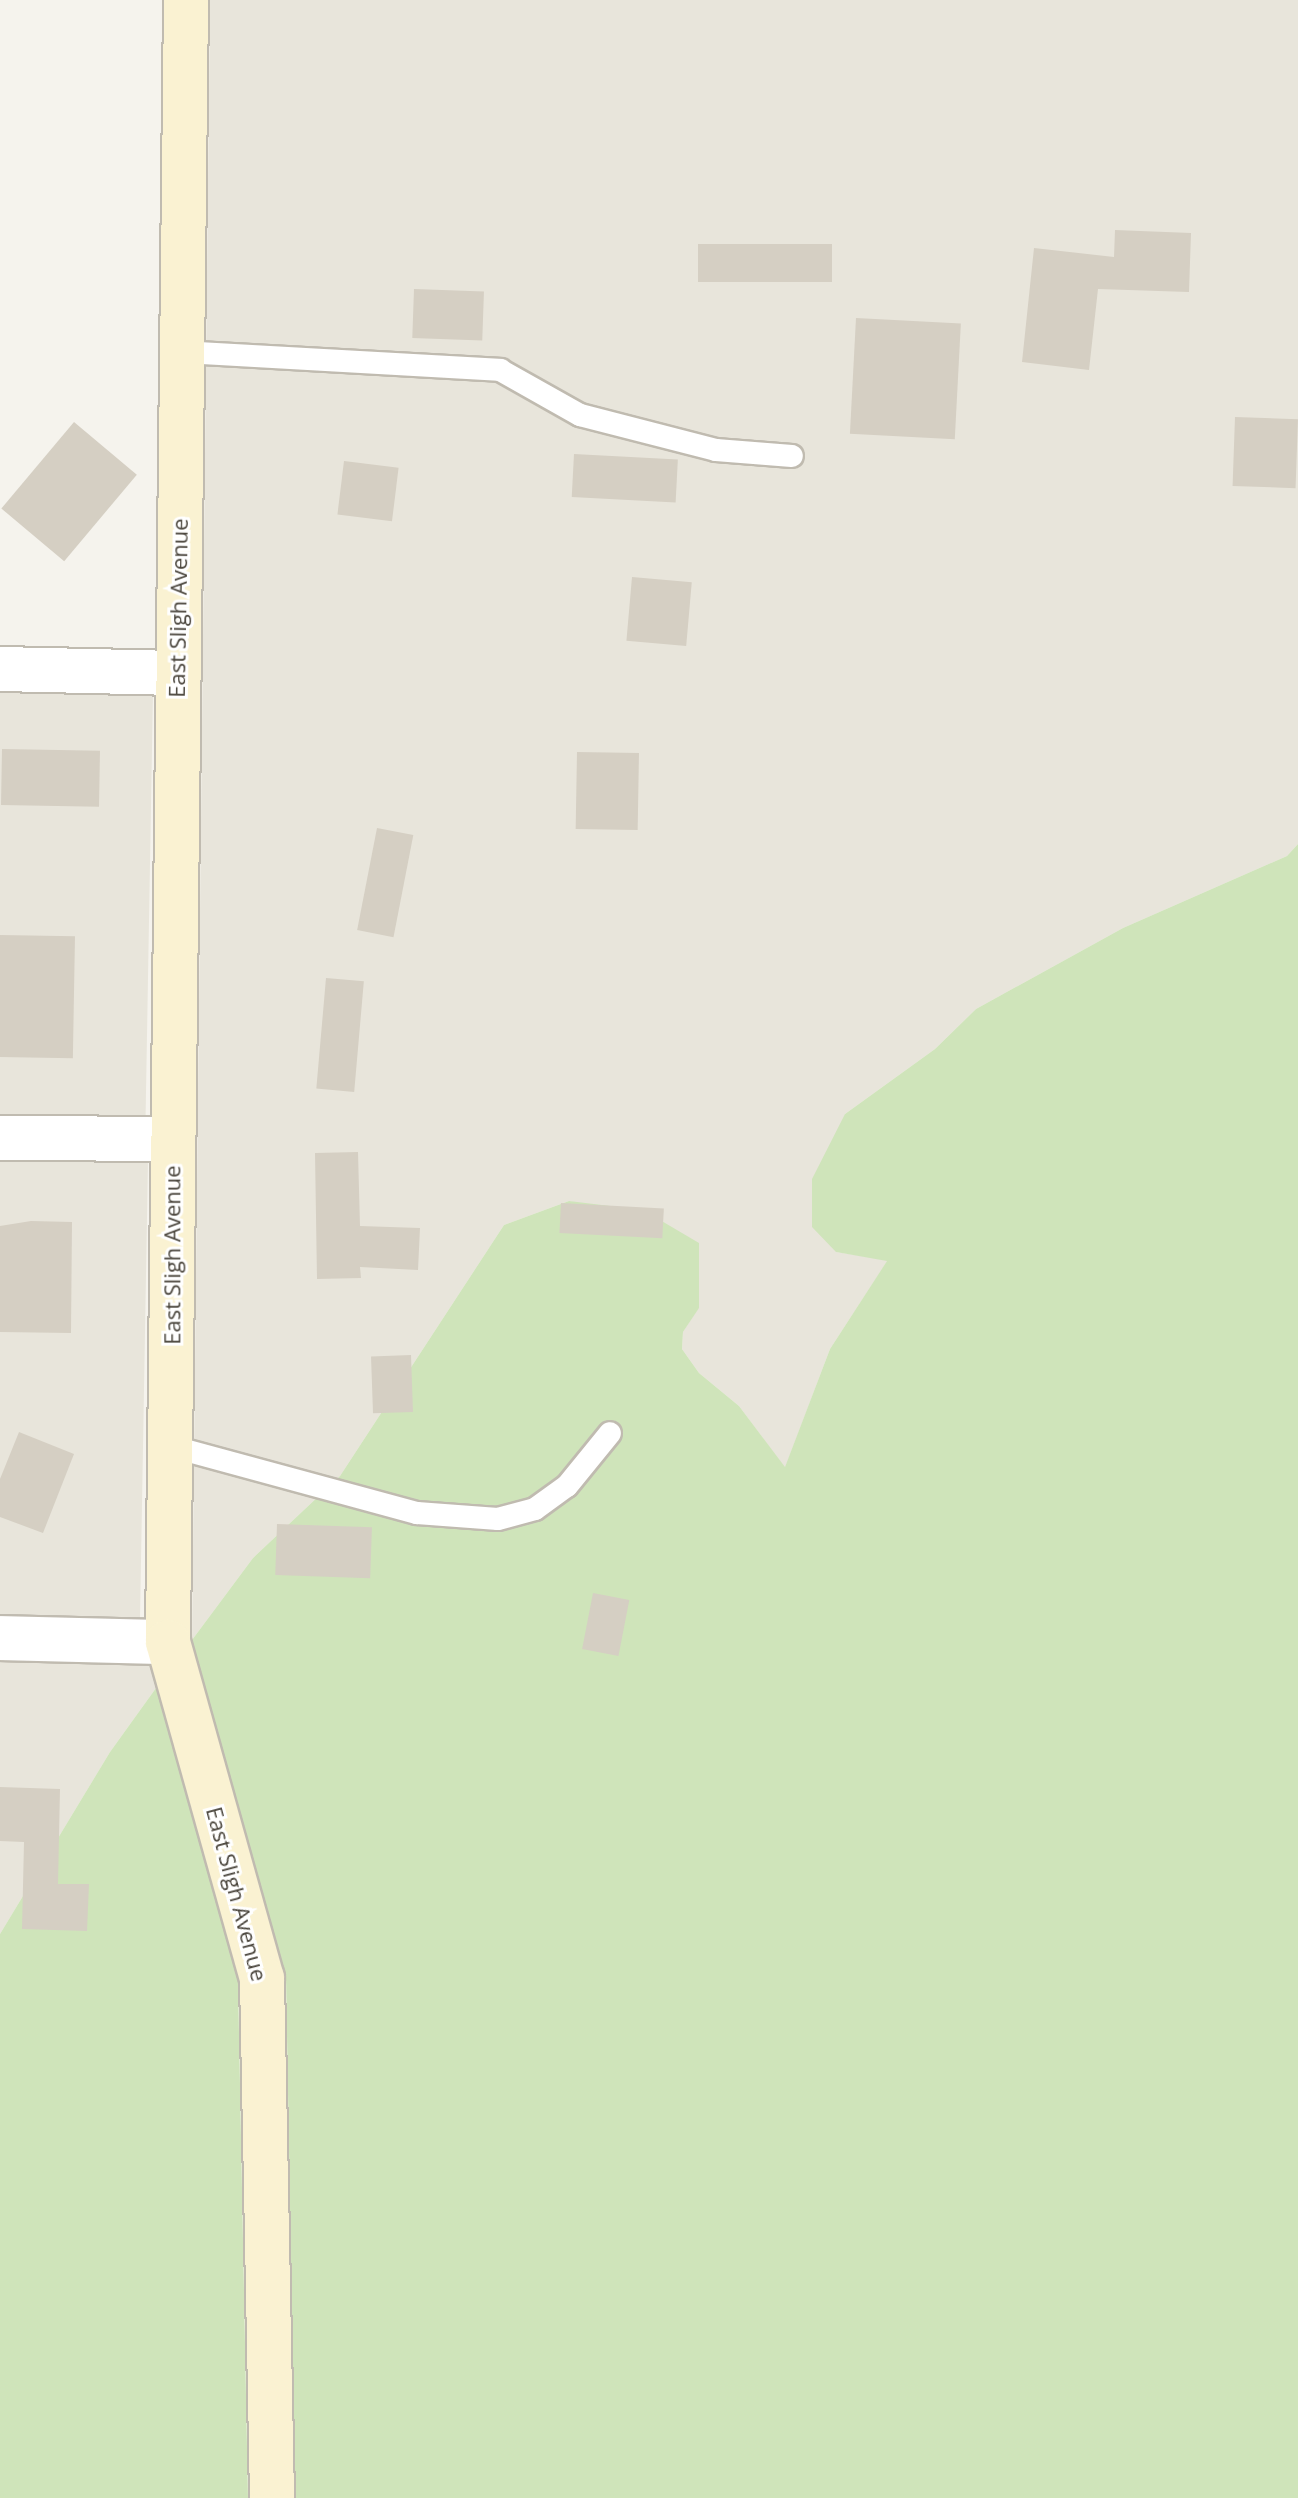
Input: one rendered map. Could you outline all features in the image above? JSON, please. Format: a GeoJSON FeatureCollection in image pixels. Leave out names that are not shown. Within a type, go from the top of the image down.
{"type":"FeatureCollection","features":[{"type":"Feature","properties":{"kind":"street","name":"East Sligh Avenue"},"geometry":{"type":"LineString","coordinates":[[186,0],[168,1642],[262,1978],[272,2498]]}},
{"type":"Feature","properties":{"kind":"street"},"geometry":{"type":"LineString","coordinates":[[0,669],[177,673]]}},
{"type":"Feature","properties":{"kind":"street"},"geometry":{"type":"LineString","coordinates":[[0,1138],[173,1139]]}},
{"type":"Feature","properties":{"kind":"street"},"geometry":{"type":"LineString","coordinates":[[0,1638],[168,1642]]}},
{"type":"Feature","properties":{"kind":"lane"},"geometry":{"type":"LineString","coordinates":[[182,352],[500,370],[580,415],[716,450],[792,456]]}},
{"type":"Feature","properties":{"kind":"lane"},"geometry":{"type":"LineString","coordinates":[[170,1446],[417,1513],[498,1519],[535,1509],[567,1486],[610,1433]]}},
{"type":"Feature","properties":{"kind":"shaded area"},"geometry":{"type":"Polygon","coordinates":[[[210,0],[1298,0],[1298,844],[1287,856],[1123,928],[976,1009],[935,1049],[845,1114],[836,1252],[888,1260],[830,1349],[785,1468],[739,1406],[699,1373],[682,1349],[683,1332],[699,1307],[602,1209],[569,1201],[504,1225],[340,1476],[253,1558],[192,1640],[210,0]]]}},
{"type":"Feature","properties":{"kind":"shaded area"},"geometry":{"type":"Polygon","coordinates":[[[0,690],[153,693],[146,1120],[0,1117],[0,690]]]}},
{"type":"Feature","properties":{"kind":"shaded area"},"geometry":{"type":"Polygon","coordinates":[[[0,1159],[148,1162],[140,1620],[0,1617],[0,1159]]]}},
{"type":"Feature","properties":{"kind":"shaded area"},"geometry":{"type":"Polygon","coordinates":[[[0,1659],[149,1662],[156,1688],[110,1752],[0,1934],[0,1659]]]}},
{"type":"Feature","properties":{"kind":"green space"},"geometry":{"type":"Polygon","coordinates":[[[1298,844],[1298,2498],[295,2498],[286,1978],[192,1640],[253,1558],[340,1476],[504,1225],[569,1201],[643,1210],[699,1243],[699,1308],[683,1332],[682,1349],[699,1373],[739,1406],[785,1467],[830,1349],[887,1261],[836,1252],[812,1227],[812,1179],[845,1114],[935,1049],[976,1009],[1123,928],[1287,856],[1298,844]]]}},
{"type":"Feature","properties":{"kind":"green space"},"geometry":{"type":"Polygon","coordinates":[[[156,1688],[238,1981],[248,2498],[0,2498],[0,1934],[110,1752],[156,1688]]]}},
{"type":"Feature","properties":{"kind":"building"},"geometry":{"type":"Polygon","coordinates":[[[1115,230],[1191,233],[1189,292],[1098,289],[1089,370],[1022,362],[1034,248],[1114,257],[1115,230]]]}},
{"type":"Feature","properties":{"kind":"building"},"geometry":{"type":"Polygon","coordinates":[[[698,244],[832,244],[832,282],[698,282],[698,244]]]}},
{"type":"Feature","properties":{"kind":"building"},"geometry":{"type":"Polygon","coordinates":[[[414,289],[484,291],[482,340],[412,338],[414,289]]]}},
{"type":"Feature","properties":{"kind":"building"},"geometry":{"type":"Polygon","coordinates":[[[856,318],[961,323],[955,439],[850,434],[856,318]]]}},
{"type":"Feature","properties":{"kind":"building"},"geometry":{"type":"Polygon","coordinates":[[[1235,417],[1298,419],[1296,488],[1233,486],[1235,417]]]}},
{"type":"Feature","properties":{"kind":"building"},"geometry":{"type":"Polygon","coordinates":[[[74,422],[137,475],[64,561],[1,509],[74,422]]]}},
{"type":"Feature","properties":{"kind":"building"},"geometry":{"type":"Polygon","coordinates":[[[574,454],[678,459],[676,502],[572,497],[574,454]]]}},
{"type":"Feature","properties":{"kind":"building"},"geometry":{"type":"Polygon","coordinates":[[[344,461],[399,468],[392,521],[337,515],[344,461]]]}},
{"type":"Feature","properties":{"kind":"building"},"geometry":{"type":"Polygon","coordinates":[[[632,577],[692,582],[686,646],[626,641],[632,577]]]}},
{"type":"Feature","properties":{"kind":"building"},"geometry":{"type":"Polygon","coordinates":[[[2,749],[100,751],[99,807],[1,805],[2,749]]]}},
{"type":"Feature","properties":{"kind":"building"},"geometry":{"type":"Polygon","coordinates":[[[577,752],[639,753],[638,830],[576,829],[577,752]]]}},
{"type":"Feature","properties":{"kind":"building"},"geometry":{"type":"Polygon","coordinates":[[[377,828],[413,835],[393,937],[357,930],[377,828]]]}},
{"type":"Feature","properties":{"kind":"building"},"geometry":{"type":"Polygon","coordinates":[[[0,935],[75,936],[73,1058],[0,1057],[0,935]]]}},
{"type":"Feature","properties":{"kind":"building"},"geometry":{"type":"Polygon","coordinates":[[[326,978],[364,981],[354,1092],[316,1089],[326,978]]]}},
{"type":"Feature","properties":{"kind":"building"},"geometry":{"type":"Polygon","coordinates":[[[358,1152],[360,1226],[420,1228],[418,1270],[360,1267],[361,1278],[317,1279],[315,1153],[358,1152]]]}},
{"type":"Feature","properties":{"kind":"building"},"geometry":{"type":"Polygon","coordinates":[[[561,1203],[664,1208],[662,1238],[559,1233],[561,1203]]]}},
{"type":"Feature","properties":{"kind":"building"},"geometry":{"type":"Polygon","coordinates":[[[31,1221],[72,1222],[71,1333],[0,1332],[0,1226],[31,1221]]]}},
{"type":"Feature","properties":{"kind":"building"},"geometry":{"type":"Polygon","coordinates":[[[411,1355],[413,1412],[373,1413],[371,1356],[411,1355]]]}},
{"type":"Feature","properties":{"kind":"building"},"geometry":{"type":"Polygon","coordinates":[[[19,1432],[74,1454],[43,1533],[0,1517],[0,1479],[19,1432]]]}},
{"type":"Feature","properties":{"kind":"building"},"geometry":{"type":"Polygon","coordinates":[[[277,1524],[372,1527],[370,1578],[275,1575],[277,1524]]]}},
{"type":"Feature","properties":{"kind":"building"},"geometry":{"type":"Polygon","coordinates":[[[593,1593],[629,1600],[618,1656],[582,1649],[593,1593]]]}},
{"type":"Feature","properties":{"kind":"building"},"geometry":{"type":"Polygon","coordinates":[[[0,1787],[60,1789],[58,1884],[89,1884],[87,1931],[22,1929],[24,1842],[0,1841],[0,1787]]]}}]}
